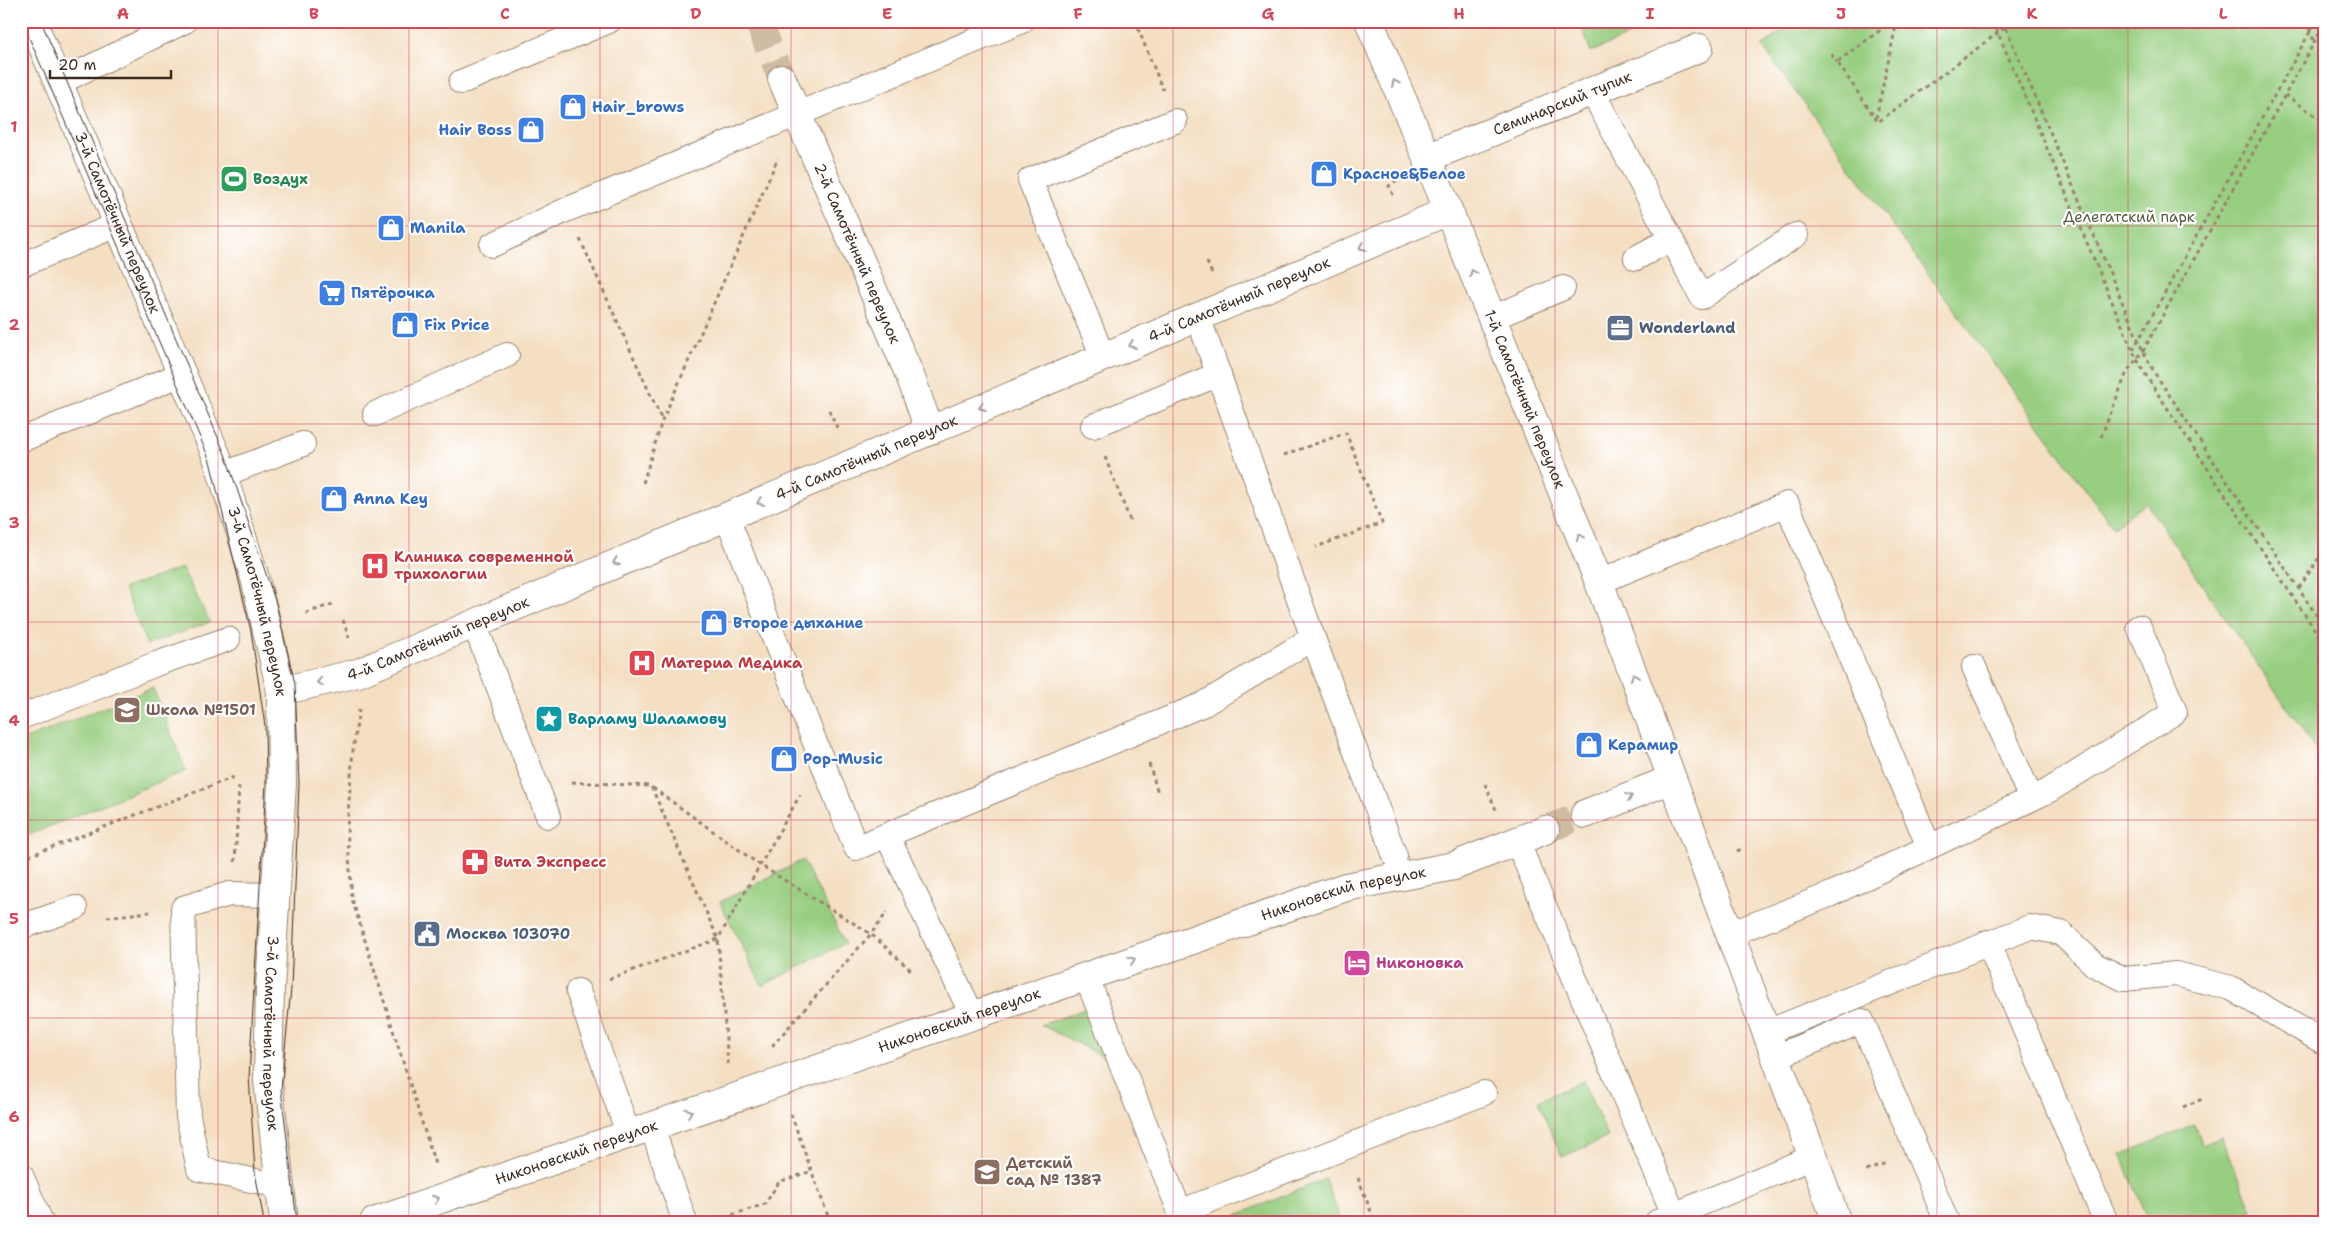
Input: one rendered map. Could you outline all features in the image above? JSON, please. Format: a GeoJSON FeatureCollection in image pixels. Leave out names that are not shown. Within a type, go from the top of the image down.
{"type":"FeatureCollection","features":[{"type":"Feature","properties":{"kind":"street","name":"3-й Самотёчный переулок"},"geometry":{"type":"LineString","coordinates":[[32,21],[182,374],[222,475],[254,578],[281,691],[282,784],[275,895],[268,1081],[284,1222]]}},
{"type":"Feature","properties":{"kind":"street","name":"1-й Самотёчный переулок"},"geometry":{"type":"LineString","coordinates":[[1369,21],[1427,158],[1598,582],[1813,1157]]}},
{"type":"Feature","properties":{"kind":"street","name":"Семинарский тупик"},"geometry":{"type":"LineString","coordinates":[[1427,158],[1699,48]]}},
{"type":"Feature","properties":{"kind":"street","name":"2-й Самотёчный переулок"},"geometry":{"type":"LineString","coordinates":[[782,79],[911,378],[929,429]]}},
{"type":"Feature","properties":{"kind":"street","name":"4-й Самотёчный переулок"},"geometry":{"type":"LineString","coordinates":[[281,691],[358,672],[1448,211]]}},
{"type":"Feature","properties":{"kind":"street"},"geometry":{"type":"LineString","coordinates":[[1585,814],[1672,779]]}},
{"type":"Feature","properties":{"kind":"street","name":"Никоновский переулок"},"geometry":{"type":"LineString","coordinates":[[374,1222],[1346,887],[1454,866],[1545,830]]}},
{"type":"Feature","properties":{"kind":"street"},"geometry":{"type":"LineString","coordinates":[[1813,1157],[1837,1222]]}},
{"type":"Feature","properties":{"kind":"lane"},"geometry":{"type":"LineString","coordinates":[[58,83],[185,21]]}},
{"type":"Feature","properties":{"kind":"lane"},"geometry":{"type":"LineString","coordinates":[[461,82],[609,21]]}},
{"type":"Feature","properties":{"kind":"lane"},"geometry":{"type":"LineString","coordinates":[[492,245],[566,210],[1022,21]]}},
{"type":"Feature","properties":{"kind":"lane"},"geometry":{"type":"LineString","coordinates":[[1592,92],[1702,297],[1796,235]]}},
{"type":"Feature","properties":{"kind":"lane"},"geometry":{"type":"LineString","coordinates":[[1103,357],[1030,180],[1175,120]]}},
{"type":"Feature","properties":{"kind":"lane"},"geometry":{"type":"LineString","coordinates":[[21,265],[119,224]]}},
{"type":"Feature","properties":{"kind":"lane"},"geometry":{"type":"LineString","coordinates":[[1636,258],[1671,239]]}},
{"type":"Feature","properties":{"kind":"lane"},"geometry":{"type":"LineString","coordinates":[[1492,318],[1563,288]]}},
{"type":"Feature","properties":{"kind":"lane"},"geometry":{"type":"LineString","coordinates":[[1198,317],[1313,638],[1395,856]]}},
{"type":"Feature","properties":{"kind":"lane"},"geometry":{"type":"LineString","coordinates":[[375,414],[507,355]]}},
{"type":"Feature","properties":{"kind":"lane"},"geometry":{"type":"LineString","coordinates":[[21,440],[182,374]]}},
{"type":"Feature","properties":{"kind":"lane"},"geometry":{"type":"LineString","coordinates":[[1092,426],[1219,374]]}},
{"type":"Feature","properties":{"kind":"lane"},"geometry":{"type":"LineString","coordinates":[[222,475],[303,444]]}},
{"type":"Feature","properties":{"kind":"lane"},"geometry":{"type":"LineString","coordinates":[[1598,582],[1787,504],[1929,848]]}},
{"type":"Feature","properties":{"kind":"lane"},"geometry":{"type":"LineString","coordinates":[[727,517],[856,848],[1204,704],[1313,638]]}},
{"type":"Feature","properties":{"kind":"lane"},"geometry":{"type":"LineString","coordinates":[[474,623],[548,816]]}},
{"type":"Feature","properties":{"kind":"lane"},"geometry":{"type":"LineString","coordinates":[[1730,934],[1829,895],[2031,799],[2175,712],[2139,627]]}},
{"type":"Feature","properties":{"kind":"lane"},"geometry":{"type":"LineString","coordinates":[[21,717],[156,664],[228,639]]}},
{"type":"Feature","properties":{"kind":"lane"},"geometry":{"type":"LineString","coordinates":[[1974,667],[2031,799]]}},
{"type":"Feature","properties":{"kind":"lane"},"geometry":{"type":"LineString","coordinates":[[887,835],[972,1015]]}},
{"type":"Feature","properties":{"kind":"lane"},"geometry":{"type":"LineString","coordinates":[[1516,841],[1666,1218],[1813,1157]]}},
{"type":"Feature","properties":{"kind":"lane"},"geometry":{"type":"LineString","coordinates":[[275,895],[230,894],[183,908],[188,1116],[199,1169],[223,1176],[280,1186]]}},
{"type":"Feature","properties":{"kind":"lane"},"geometry":{"type":"LineString","coordinates":[[21,927],[75,908]]}},
{"type":"Feature","properties":{"kind":"lane"},"geometry":{"type":"LineString","coordinates":[[1767,1032],[1988,942],[2030,927],[2061,933],[2095,965],[2124,979],[2176,974],[2231,988],[2325,1043]]}},
{"type":"Feature","properties":{"kind":"lane"},"geometry":{"type":"LineString","coordinates":[[1988,942],[2106,1222]]}},
{"type":"Feature","properties":{"kind":"lane"},"geometry":{"type":"LineString","coordinates":[[1086,976],[1182,1217],[1346,1147],[1484,1092]]}},
{"type":"Feature","properties":{"kind":"lane"},"geometry":{"type":"LineString","coordinates":[[578,991],[640,1129],[685,1222]]}},
{"type":"Feature","properties":{"kind":"lane"},"geometry":{"type":"LineString","coordinates":[[1776,1057],[1862,1021],[1947,1222]]}},
{"type":"Feature","properties":{"kind":"lane"},"geometry":{"type":"LineString","coordinates":[[21,1174],[41,1222]]}},
{"type":"Feature","properties":{"kind":"path"},"geometry":{"type":"LineString","coordinates":[[1135,21],[1175,120]]}},
{"type":"Feature","properties":{"kind":"path"},"geometry":{"type":"LineString","coordinates":[[1837,62],[1893,21]]}},
{"type":"Feature","properties":{"kind":"path"},"geometry":{"type":"LineString","coordinates":[[1874,125],[1877,120],[1897,21]]}},
{"type":"Feature","properties":{"kind":"path"},"geometry":{"type":"LineString","coordinates":[[1993,21],[2132,350],[2325,645]]}},
{"type":"Feature","properties":{"kind":"path"},"geometry":{"type":"LineString","coordinates":[[2003,21],[2143,351],[2156,375],[2325,628]]}},
{"type":"Feature","properties":{"kind":"path"},"geometry":{"type":"LineString","coordinates":[[1877,120],[2014,21]]}},
{"type":"Feature","properties":{"kind":"path"},"geometry":{"type":"LineString","coordinates":[[2308,21],[2314,42]]}},
{"type":"Feature","properties":{"kind":"path"},"geometry":{"type":"LineString","coordinates":[[2132,350],[2316,21]]}},
{"type":"Feature","properties":{"kind":"path"},"geometry":{"type":"LineString","coordinates":[[2101,437],[2127,372],[2143,351],[2325,23]]}},
{"type":"Feature","properties":{"kind":"path"},"geometry":{"type":"LineString","coordinates":[[1831,54],[1877,120]]}},
{"type":"Feature","properties":{"kind":"path"},"geometry":{"type":"LineString","coordinates":[[2285,95],[2325,122]]}},
{"type":"Feature","properties":{"kind":"path"},"geometry":{"type":"LineString","coordinates":[[643,483],[662,421],[798,114]]}},
{"type":"Feature","properties":{"kind":"path"},"geometry":{"type":"LineString","coordinates":[[566,210],[662,421]]}},
{"type":"Feature","properties":{"kind":"path"},"geometry":{"type":"LineString","coordinates":[[829,410],[841,436]]}},
{"type":"Feature","properties":{"kind":"path"},"geometry":{"type":"LineString","coordinates":[[1252,467],[1346,433],[1382,523],[1285,559]]}},
{"type":"Feature","properties":{"kind":"path"},"geometry":{"type":"LineString","coordinates":[[2298,588],[2325,549]]}},
{"type":"Feature","properties":{"kind":"path"},"geometry":{"type":"LineString","coordinates":[[306,613],[333,604]]}},
{"type":"Feature","properties":{"kind":"path"},"geometry":{"type":"LineString","coordinates":[[343,620],[350,644]]}},
{"type":"Feature","properties":{"kind":"path"},"geometry":{"type":"LineString","coordinates":[[360,707],[353,750],[347,826],[352,899],[445,1196]]}},
{"type":"Feature","properties":{"kind":"path"},"geometry":{"type":"LineString","coordinates":[[21,859],[237,776]]}},
{"type":"Feature","properties":{"kind":"path"},"geometry":{"type":"LineString","coordinates":[[534,780],[651,786],[760,866],[871,934],[914,973]]}},
{"type":"Feature","properties":{"kind":"path"},"geometry":{"type":"LineString","coordinates":[[235,866],[240,784]]}},
{"type":"Feature","properties":{"kind":"path"},"geometry":{"type":"LineString","coordinates":[[1485,784],[1500,818]]}},
{"type":"Feature","properties":{"kind":"path"},"geometry":{"type":"LineString","coordinates":[[651,786],[718,939],[728,1067]]}},
{"type":"Feature","properties":{"kind":"path"},"geometry":{"type":"LineString","coordinates":[[578,991],[718,939],[801,793]]}},
{"type":"Feature","properties":{"kind":"path"},"geometry":{"type":"LineString","coordinates":[[1736,851],[1744,848]]}},
{"type":"Feature","properties":{"kind":"path"},"geometry":{"type":"LineString","coordinates":[[767,1053],[871,934],[908,882]]}},
{"type":"Feature","properties":{"kind":"path"},"geometry":{"type":"LineString","coordinates":[[75,908],[99,918],[183,908]]}},
{"type":"Feature","properties":{"kind":"path"},"geometry":{"type":"LineString","coordinates":[[2183,1107],[2205,1098]]}},
{"type":"Feature","properties":{"kind":"path"},"geometry":{"type":"LineString","coordinates":[[790,1111],[830,1222]]}},
{"type":"Feature","properties":{"kind":"path"},"geometry":{"type":"LineString","coordinates":[[1346,1147],[1375,1222]]}},
{"type":"Feature","properties":{"kind":"path"},"geometry":{"type":"LineString","coordinates":[[711,1222],[765,1204],[778,1182],[812,1170]]}},
{"type":"Feature","properties":{"kind":"green space"},"geometry":{"type":"Polygon","coordinates":[[[1579,21],[1661,21],[1591,52],[1579,21]]]}},
{"type":"Feature","properties":{"kind":"green space","name":"Делегатский парк"},"geometry":{"type":"Polygon","coordinates":[[[1796,21],[2325,21],[2325,763],[2146,503],[2113,527],[1762,46],[1796,21]]]}},
{"type":"Feature","properties":{"kind":"green space"},"geometry":{"type":"Polygon","coordinates":[[[182,568],[210,622],[147,645],[124,588],[182,568]]]}},
{"type":"Feature","properties":{"kind":"green space"},"geometry":{"type":"Polygon","coordinates":[[[153,688],[186,771],[21,838],[21,741],[153,688]]]}},
{"type":"Feature","properties":{"kind":"green space"},"geometry":{"type":"Polygon","coordinates":[[[803,860],[845,943],[762,986],[720,902],[803,860]]]}},
{"type":"Feature","properties":{"kind":"green space"},"geometry":{"type":"Polygon","coordinates":[[[1093,1006],[1116,1063],[1041,1025],[1093,1006]]]}},
{"type":"Feature","properties":{"kind":"green space"},"geometry":{"type":"Polygon","coordinates":[[[1583,1081],[1608,1137],[1562,1157],[1538,1101],[1583,1081]]]}},
{"type":"Feature","properties":{"kind":"green space"},"geometry":{"type":"Polygon","coordinates":[[[2194,1124],[2202,1145],[2221,1137],[2252,1210],[2225,1222],[2149,1222],[2121,1155],[2194,1124]]]}},
{"type":"Feature","properties":{"kind":"green space"},"geometry":{"type":"Polygon","coordinates":[[[1325,1179],[1342,1222],[1220,1222],[1325,1179]]]}},
{"type":"Feature","properties":{"kind":"tunnel"},"geometry":{"type":"LineString","coordinates":[[758,21],[782,79]]}},
{"type":"Feature","properties":{"kind":"tunnel"},"geometry":{"type":"LineString","coordinates":[[1545,830],[1585,814]]}},
{"type":"Feature","properties":{"kind":"tram line"},"geometry":{"type":"LineString","coordinates":[[22,21],[210,461],[251,631],[265,726],[266,783],[249,1076],[255,1172],[264,1222]]}},
{"type":"Feature","properties":{"kind":"tram line"},"geometry":{"type":"LineString","coordinates":[[41,21],[225,454],[277,606],[295,684],[299,783],[291,989],[281,1089],[297,1222]]}},
{"type":"Feature","properties":{"kind":"place","name":"Hair_brows"},"geometry":{"type":"Point","coordinates":[573,107]}},
{"type":"Feature","properties":{"kind":"place","name":"Hair Boss"},"geometry":{"type":"Point","coordinates":[531,130]}},
{"type":"Feature","properties":{"kind":"place","name":"Красное&Белое"},"geometry":{"type":"Point","coordinates":[1324,174]}},
{"type":"Feature","properties":{"kind":"place","name":"Воздух"},"geometry":{"type":"Point","coordinates":[234,179]}},
{"type":"Feature","properties":{"kind":"place","name":"Manila"},"geometry":{"type":"Point","coordinates":[391,228]}},
{"type":"Feature","properties":{"kind":"place","name":"Пятёрочка"},"geometry":{"type":"Point","coordinates":[332,293]}},
{"type":"Feature","properties":{"kind":"place","name":"Fix Price"},"geometry":{"type":"Point","coordinates":[405,325]}},
{"type":"Feature","properties":{"kind":"place","name":"Wonderland"},"geometry":{"type":"Point","coordinates":[1620,328]}},
{"type":"Feature","properties":{"kind":"place","name":"Anna Key"},"geometry":{"type":"Point","coordinates":[334,499]}},
{"type":"Feature","properties":{"kind":"place","name":"Клиника современной трихологии"},"geometry":{"type":"Point","coordinates":[375,566]}},
{"type":"Feature","properties":{"kind":"place","name":"Второе дыхание"},"geometry":{"type":"Point","coordinates":[714,623]}},
{"type":"Feature","properties":{"kind":"place","name":"Материа Медика"},"geometry":{"type":"Point","coordinates":[642,663]}},
{"type":"Feature","properties":{"kind":"place","name":"Школа №1501"},"geometry":{"type":"Point","coordinates":[127,710]}},
{"type":"Feature","properties":{"kind":"place","name":"Варламу Шаламову"},"geometry":{"type":"Point","coordinates":[549,719]}},
{"type":"Feature","properties":{"kind":"place","name":"Керамир"},"geometry":{"type":"Point","coordinates":[1589,745]}},
{"type":"Feature","properties":{"kind":"place","name":"Pop-Music"},"geometry":{"type":"Point","coordinates":[784,759]}},
{"type":"Feature","properties":{"kind":"place","name":"Вита Экспресс"},"geometry":{"type":"Point","coordinates":[475,862]}},
{"type":"Feature","properties":{"kind":"place","name":"Москва 103070"},"geometry":{"type":"Point","coordinates":[427,934]}},
{"type":"Feature","properties":{"kind":"place","name":"Никоновка"},"geometry":{"type":"Point","coordinates":[1357,963]}},
{"type":"Feature","properties":{"kind":"place","name":"Детский сад № 1387"},"geometry":{"type":"Point","coordinates":[987,1172]}}]}
